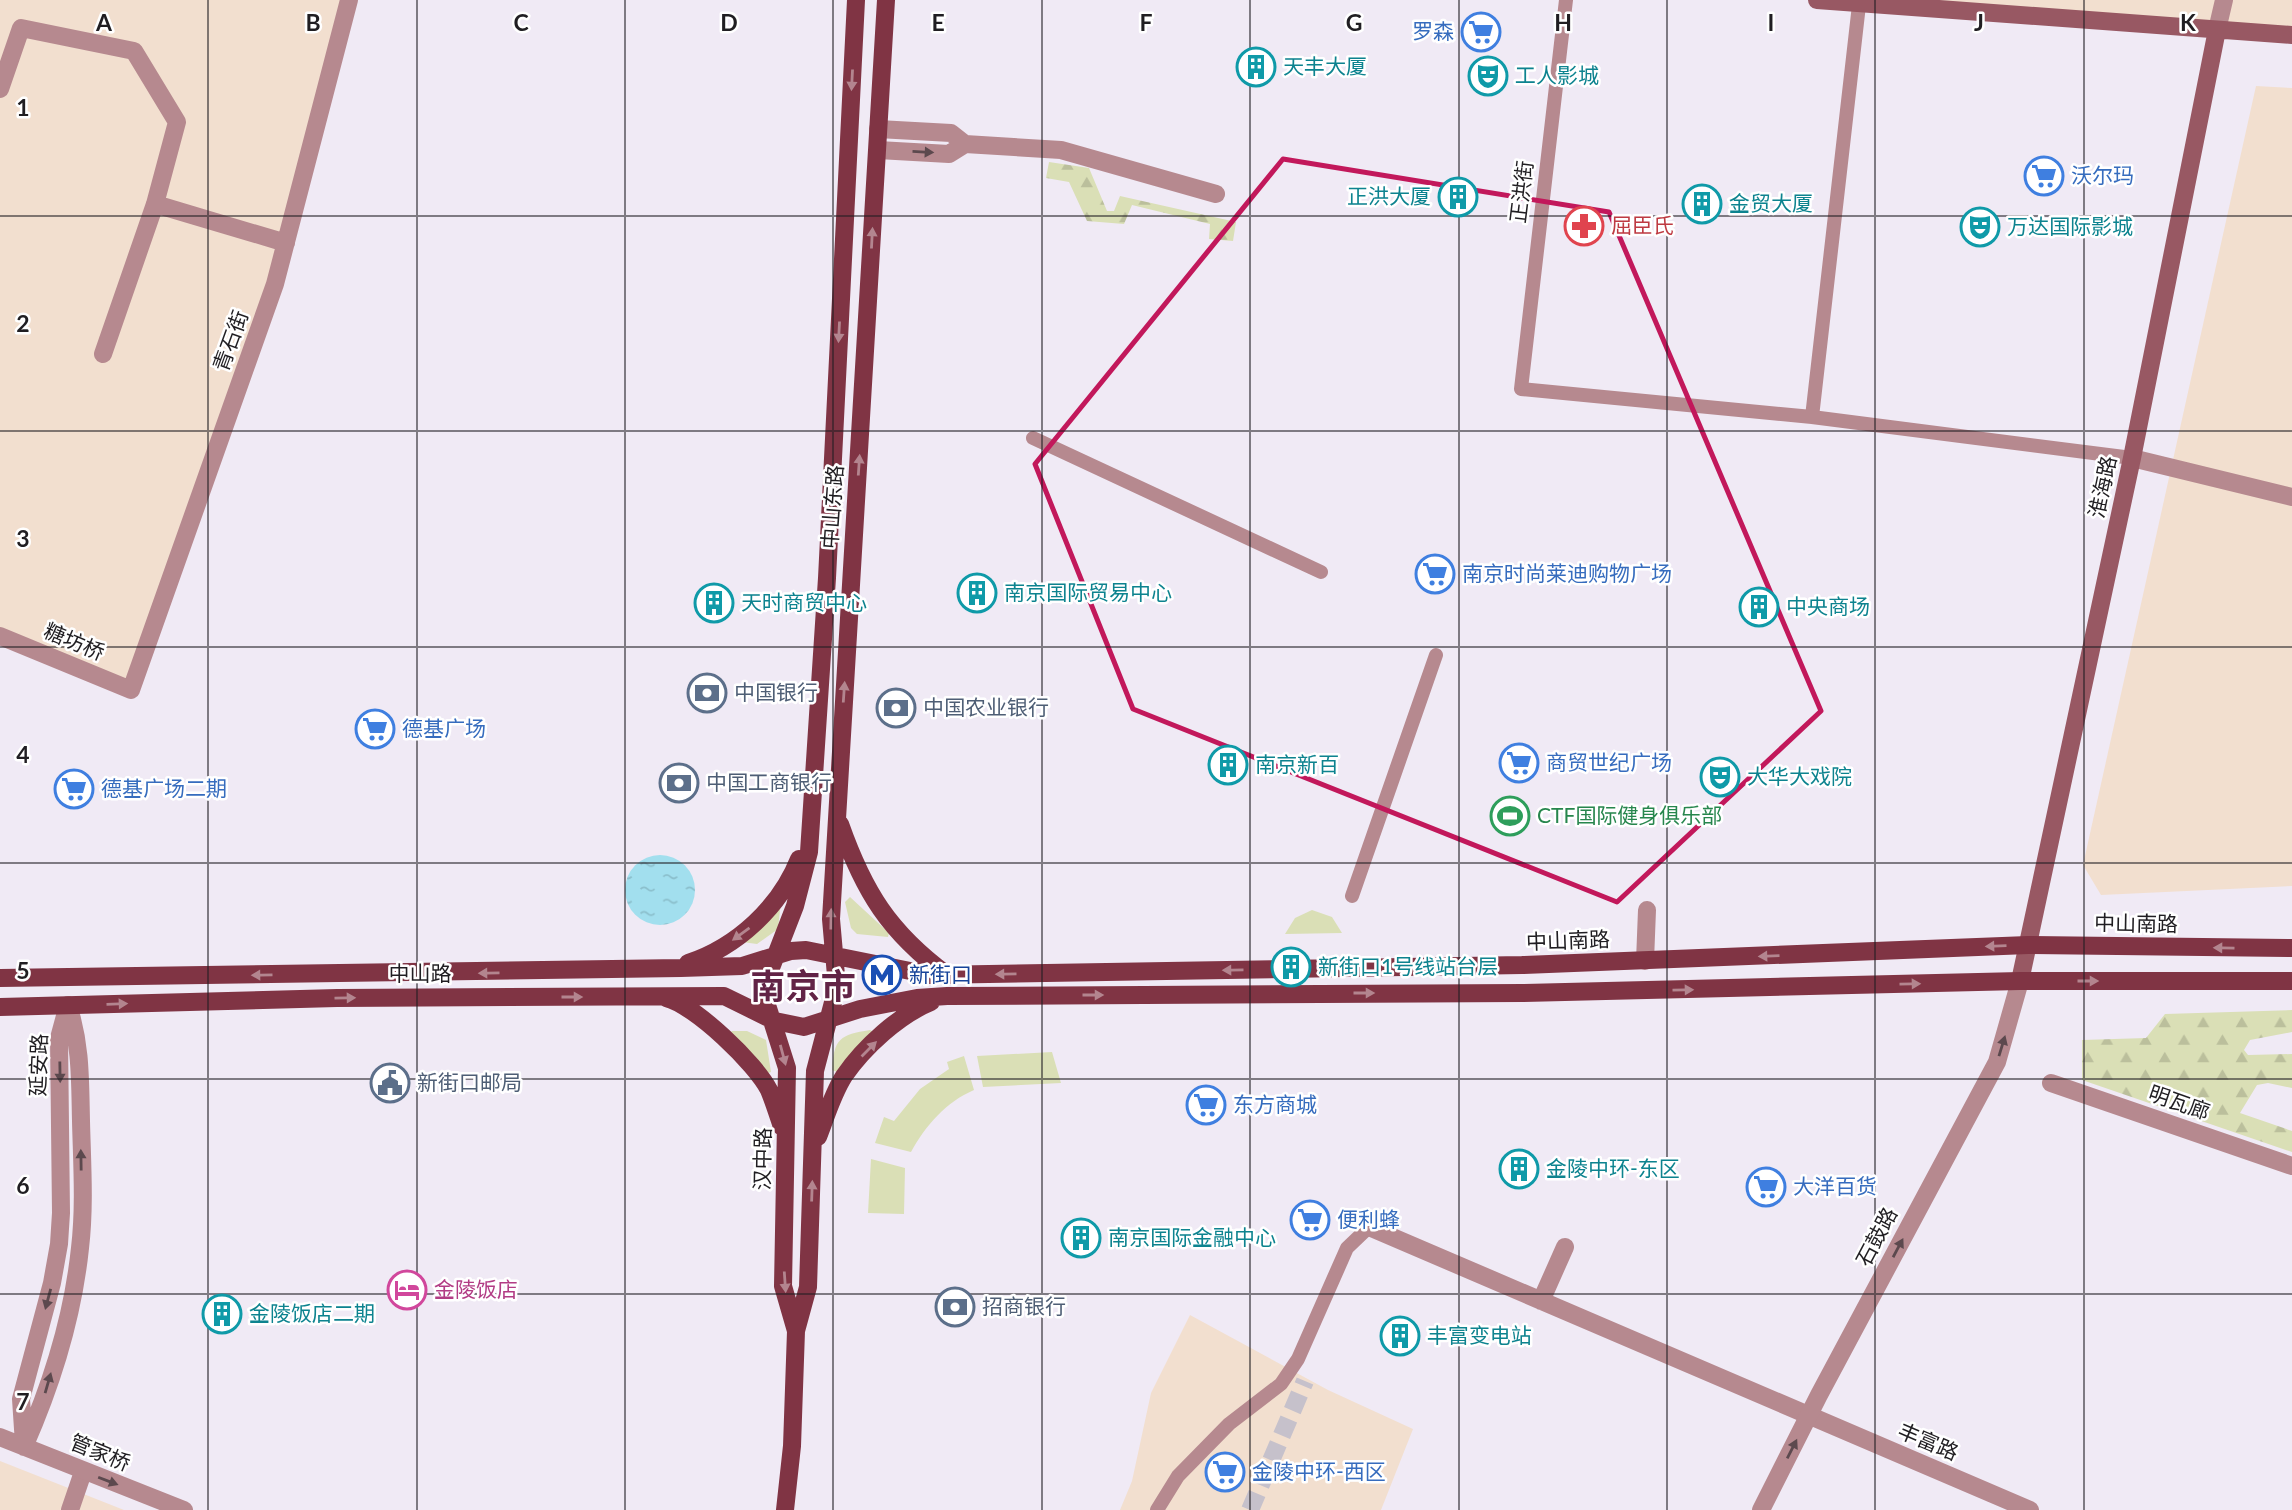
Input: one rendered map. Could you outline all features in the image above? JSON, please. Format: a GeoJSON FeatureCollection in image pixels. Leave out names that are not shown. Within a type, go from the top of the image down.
{"type":"FeatureCollection","features":[{"type":"Feature","properties":{"kind":"main road","name":"中山东路"},"geometry":{"type":"LineString","coordinates":[[766,989],[804,879],[812,815],[827,578],[856,0]]}},
{"type":"Feature","properties":{"kind":"main road","name":"中山东路"},"geometry":{"type":"LineString","coordinates":[[831,1017],[836,987],[831,919],[886,0]]}},
{"type":"Feature","properties":{"kind":"main road"},"geometry":{"type":"LineString","coordinates":[[1817,0],[2292,35]]}},
{"type":"Feature","properties":{"kind":"main road","name":"淮海路"},"geometry":{"type":"LineString","coordinates":[[2020,981],[2132,458],[2217,30]]}},
{"type":"Feature","properties":{"kind":"main road"},"geometry":{"type":"LineString","coordinates":[[837,814],[857,871],[876,906],[911,946],[947,975]]}},
{"type":"Feature","properties":{"kind":"main road"},"geometry":{"type":"LineString","coordinates":[[659,969],[681,966],[714,953],[750,928],[789,885],[812,815]]}},
{"type":"Feature","properties":{"kind":"main road","name":"中山南路"},"geometry":{"type":"LineString","coordinates":[[806,950],[888,967],[947,975],[1646,961],[2028,945],[2292,948]]}},
{"type":"Feature","properties":{"kind":"main road","name":"中山路"},"geometry":{"type":"LineString","coordinates":[[0,978],[659,969],[742,966],[776,955],[806,950]]}},
{"type":"Feature","properties":{"kind":"main road"},"geometry":{"type":"LineString","coordinates":[[831,1017],[917,998],[947,996],[1615,991],[2020,981],[2292,981]]}},
{"type":"Feature","properties":{"kind":"main road","name":"汉中路"},"geometry":{"type":"LineString","coordinates":[[766,989],[767,1004],[775,1021],[787,1068],[783,1286],[796,1331]]}},
{"type":"Feature","properties":{"kind":"main road"},"geometry":{"type":"LineString","coordinates":[[660,996],[673,1000],[699,1018],[758,1076],[776,1108],[786,1153]]}},
{"type":"Feature","properties":{"kind":"main road","name":"中山路"},"geometry":{"type":"LineString","coordinates":[[0,1007],[337,998],[724,996],[775,1021],[804,1027],[831,1017]]}},
{"type":"Feature","properties":{"kind":"main road"},"geometry":{"type":"LineString","coordinates":[[813,1150],[831,1101],[845,1075],[892,1027],[916,1008],[947,996]]}},
{"type":"Feature","properties":{"kind":"main road","name":"汉中路"},"geometry":{"type":"LineString","coordinates":[[785,1510],[792,1446],[796,1331],[808,1287],[815,1072],[831,1017]]}},
{"type":"Feature","properties":{"kind":"street","name":"青石街"},"geometry":{"type":"LineString","coordinates":[[131,690],[275,284],[349,0]]}},
{"type":"Feature","properties":{"kind":"street","name":"正洪街"},"geometry":{"type":"LineString","coordinates":[[1566,0],[1521,389],[1812,417]]}},
{"type":"Feature","properties":{"kind":"street","name":"淮海路"},"geometry":{"type":"LineString","coordinates":[[2217,30],[2224,0]]}},
{"type":"Feature","properties":{"kind":"street"},"geometry":{"type":"LineString","coordinates":[[1859,5],[1812,417],[2132,458],[2292,496]]}},
{"type":"Feature","properties":{"kind":"street"},"geometry":{"type":"LineString","coordinates":[[0,89],[21,28],[134,51],[177,122],[155,204],[103,354]]}},
{"type":"Feature","properties":{"kind":"street"},"geometry":{"type":"LineString","coordinates":[[878,129],[951,133],[965,144],[1061,150],[1095,157],[1216,194]]}},
{"type":"Feature","properties":{"kind":"street"},"geometry":{"type":"LineString","coordinates":[[878,150],[949,154],[965,144]]}},
{"type":"Feature","properties":{"kind":"street"},"geometry":{"type":"LineString","coordinates":[[155,204],[286,243]]}},
{"type":"Feature","properties":{"kind":"street"},"geometry":{"type":"LineString","coordinates":[[1033,438],[1321,572]]}},
{"type":"Feature","properties":{"kind":"street","name":"糖坊桥"},"geometry":{"type":"LineString","coordinates":[[0,636],[131,690]]}},
{"type":"Feature","properties":{"kind":"street"},"geometry":{"type":"LineString","coordinates":[[1352,896],[1436,655]]}},
{"type":"Feature","properties":{"kind":"street"},"geometry":{"type":"LineString","coordinates":[[1646,961],[1647,910]]}},
{"type":"Feature","properties":{"kind":"street","name":"石鼓路"},"geometry":{"type":"LineString","coordinates":[[1761,1510],[1997,1062],[2020,981]]}},
{"type":"Feature","properties":{"kind":"street","name":"延安路"},"geometry":{"type":"LineString","coordinates":[[24,1447],[21,1399],[52,1283],[59,1244],[59,1038],[68,1005]]}},
{"type":"Feature","properties":{"kind":"street","name":"明瓦廊"},"geometry":{"type":"LineString","coordinates":[[2050,1083],[2292,1166]]}},
{"type":"Feature","properties":{"kind":"street"},"geometry":{"type":"LineString","coordinates":[[1157,1510],[1178,1475],[1229,1424],[1281,1384],[1298,1359],[1347,1248],[1369,1227]]}},
{"type":"Feature","properties":{"kind":"street","name":"丰富路"},"geometry":{"type":"LineString","coordinates":[[1369,1227],[2030,1510]]}},
{"type":"Feature","properties":{"kind":"street"},"geometry":{"type":"LineString","coordinates":[[1541,1301],[1565,1247]]}},
{"type":"Feature","properties":{"kind":"street","name":"管家桥"},"geometry":{"type":"LineString","coordinates":[[0,1437],[184,1510]]}},
{"type":"Feature","properties":{"kind":"street"},"geometry":{"type":"LineString","coordinates":[[70,1510],[83,1472]]}},
{"type":"Feature","properties":{"kind":"highlighted area"},"geometry":{"type":"Polygon","coordinates":[[[1283,159],[1609,212],[1821,711],[1617,902],[1133,709],[1035,464],[1283,159]]]}},
{"type":"Feature","properties":{"kind":"shaded area"},"geometry":{"type":"Polygon","coordinates":[[[0,0],[349,0],[275,284],[131,690],[0,636],[0,0]]]}},
{"type":"Feature","properties":{"kind":"shaded area"},"geometry":{"type":"Polygon","coordinates":[[[1817,0],[2292,0],[2292,28],[1817,0]]]}},
{"type":"Feature","properties":{"kind":"shaded area"},"geometry":{"type":"Polygon","coordinates":[[[2256,86],[2292,88],[2292,886],[2101,895],[2083,865],[2256,86]]]}},
{"type":"Feature","properties":{"kind":"shaded area"},"geometry":{"type":"Polygon","coordinates":[[[1190,1315],[1328,1390],[1413,1429],[1381,1510],[1120,1510],[1132,1481],[1151,1393],[1190,1315]]]}},
{"type":"Feature","properties":{"kind":"shaded area"},"geometry":{"type":"Polygon","coordinates":[[[0,1461],[124,1510],[0,1510],[0,1461]]]}},
{"type":"Feature","properties":{"kind":"green space"},"geometry":{"type":"Polygon","coordinates":[[[1049,162],[1089,168],[1107,211],[1114,211],[1120,196],[1236,222],[1233,241],[1209,239],[1210,224],[1132,205],[1124,224],[1087,221],[1069,182],[1046,178],[1049,162]]]}},
{"type":"Feature","properties":{"kind":"green space"},"geometry":{"type":"Polygon","coordinates":[[[850,897],[889,933],[888,937],[857,934],[851,928],[845,902],[850,897]]]}},
{"type":"Feature","properties":{"kind":"green space"},"geometry":{"type":"Polygon","coordinates":[[[781,901],[778,929],[757,944],[742,942],[781,901]]]}},
{"type":"Feature","properties":{"kind":"green space"},"geometry":{"type":"Polygon","coordinates":[[[1312,910],[1332,917],[1342,933],[1285,934],[1295,918],[1312,910]]]}},
{"type":"Feature","properties":{"kind":"green space"},"geometry":{"type":"Polygon","coordinates":[[[803,977],[813,984],[814,988],[807,998],[803,999],[793,992],[792,988],[799,978],[803,977]]]}},
{"type":"Feature","properties":{"kind":"green space"},"geometry":{"type":"Polygon","coordinates":[[[2292,1010],[2292,1032],[2250,1040],[2244,1050],[2248,1055],[2292,1054],[2292,1088],[2268,1083],[2257,1085],[2240,1113],[2292,1131],[2292,1152],[2082,1080],[2082,1040],[2146,1038],[2165,1014],[2292,1010]]]}},
{"type":"Feature","properties":{"kind":"green space"},"geometry":{"type":"Polygon","coordinates":[[[870,1030],[874,1032],[837,1072],[832,1070],[835,1051],[841,1040],[845,1036],[870,1030]]]}},
{"type":"Feature","properties":{"kind":"green space"},"geometry":{"type":"Polygon","coordinates":[[[747,1031],[766,1040],[771,1072],[768,1073],[730,1033],[747,1031]]]}},
{"type":"Feature","properties":{"kind":"green space"},"geometry":{"type":"Polygon","coordinates":[[[1052,1052],[1061,1083],[983,1087],[977,1056],[1052,1052]]]}},
{"type":"Feature","properties":{"kind":"green space"},"geometry":{"type":"Polygon","coordinates":[[[964,1056],[974,1090],[954,1101],[938,1115],[911,1152],[875,1143],[884,1117],[894,1121],[920,1089],[949,1069],[947,1062],[964,1056]]]}},
{"type":"Feature","properties":{"kind":"green space"},"geometry":{"type":"Polygon","coordinates":[[[871,1159],[905,1168],[904,1214],[868,1213],[871,1159]]]}},
{"type":"Feature","properties":{"kind":"water"},"geometry":{"type":"Polygon","coordinates":[[[653,855],[667,855],[680,861],[689,870],[695,890],[693,903],[685,915],[667,925],[653,925],[640,919],[631,910],[625,897],[625,883],[631,870],[640,861],[653,855]]]}},
{"type":"Feature","properties":{"kind":"tunnel"},"geometry":{"type":"LineString","coordinates":[[1250,1510],[1305,1381]]}},
{"type":"Feature","properties":{"kind":"place","name":"罗森"},"geometry":{"type":"Point","coordinates":[1481,32]}},
{"type":"Feature","properties":{"kind":"place","name":"天丰大厦"},"geometry":{"type":"Point","coordinates":[1256,67]}},
{"type":"Feature","properties":{"kind":"place","name":"工人影城"},"geometry":{"type":"Point","coordinates":[1488,76]}},
{"type":"Feature","properties":{"kind":"place","name":"沃尔玛"},"geometry":{"type":"Point","coordinates":[2044,176]}},
{"type":"Feature","properties":{"kind":"place","name":"正洪大厦"},"geometry":{"type":"Point","coordinates":[1458,197]}},
{"type":"Feature","properties":{"kind":"place","name":"金贸大厦"},"geometry":{"type":"Point","coordinates":[1702,204]}},
{"type":"Feature","properties":{"kind":"place","name":"屈臣氏"},"geometry":{"type":"Point","coordinates":[1584,226]}},
{"type":"Feature","properties":{"kind":"place","name":"万达国际影城"},"geometry":{"type":"Point","coordinates":[1980,227]}},
{"type":"Feature","properties":{"kind":"place","name":"南京时尚莱迪购物广场"},"geometry":{"type":"Point","coordinates":[1435,574]}},
{"type":"Feature","properties":{"kind":"place","name":"南京国际贸易中心"},"geometry":{"type":"Point","coordinates":[977,593]}},
{"type":"Feature","properties":{"kind":"place","name":"天时商贸中心"},"geometry":{"type":"Point","coordinates":[714,603]}},
{"type":"Feature","properties":{"kind":"place","name":"中央商场"},"geometry":{"type":"Point","coordinates":[1759,607]}},
{"type":"Feature","properties":{"kind":"place","name":"中国银行"},"geometry":{"type":"Point","coordinates":[707,693]}},
{"type":"Feature","properties":{"kind":"place","name":"中国农业银行"},"geometry":{"type":"Point","coordinates":[896,708]}},
{"type":"Feature","properties":{"kind":"place","name":"德基广场"},"geometry":{"type":"Point","coordinates":[375,729]}},
{"type":"Feature","properties":{"kind":"place","name":"商贸世纪广场"},"geometry":{"type":"Point","coordinates":[1519,763]}},
{"type":"Feature","properties":{"kind":"place","name":"南京新百"},"geometry":{"type":"Point","coordinates":[1228,765]}},
{"type":"Feature","properties":{"kind":"place","name":"大华大戏院"},"geometry":{"type":"Point","coordinates":[1720,777]}},
{"type":"Feature","properties":{"kind":"place","name":"中国工商银行"},"geometry":{"type":"Point","coordinates":[679,783]}},
{"type":"Feature","properties":{"kind":"place","name":"德基广场二期"},"geometry":{"type":"Point","coordinates":[74,789]}},
{"type":"Feature","properties":{"kind":"place","name":"CTF国际健身俱乐部"},"geometry":{"type":"Point","coordinates":[1510,816]}},
{"type":"Feature","properties":{"kind":"place","name":"新街口1号线站台层"},"geometry":{"type":"Point","coordinates":[1291,967]}},
{"type":"Feature","properties":{"kind":"place","name":"新街口"},"geometry":{"type":"Point","coordinates":[882,975]}},
{"type":"Feature","properties":{"kind":"place","name":"新街口邮局"},"geometry":{"type":"Point","coordinates":[390,1083]}},
{"type":"Feature","properties":{"kind":"place","name":"东方商城"},"geometry":{"type":"Point","coordinates":[1206,1105]}},
{"type":"Feature","properties":{"kind":"place","name":"金陵中环-东区"},"geometry":{"type":"Point","coordinates":[1519,1169]}},
{"type":"Feature","properties":{"kind":"place","name":"大洋百货"},"geometry":{"type":"Point","coordinates":[1766,1187]}},
{"type":"Feature","properties":{"kind":"place","name":"便利蜂"},"geometry":{"type":"Point","coordinates":[1310,1220]}},
{"type":"Feature","properties":{"kind":"place","name":"南京国际金融中心"},"geometry":{"type":"Point","coordinates":[1081,1238]}},
{"type":"Feature","properties":{"kind":"place","name":"金陵饭店"},"geometry":{"type":"Point","coordinates":[407,1290]}},
{"type":"Feature","properties":{"kind":"place","name":"招商银行"},"geometry":{"type":"Point","coordinates":[955,1307]}},
{"type":"Feature","properties":{"kind":"place","name":"金陵饭店二期"},"geometry":{"type":"Point","coordinates":[222,1314]}},
{"type":"Feature","properties":{"kind":"place","name":"丰富变电站"},"geometry":{"type":"Point","coordinates":[1400,1336]}},
{"type":"Feature","properties":{"kind":"place","name":"金陵中环-西区"},"geometry":{"type":"Point","coordinates":[1225,1472]}},
{"type":"Feature","properties":{"kind":"district","name":"南京市"},"geometry":{"type":"Point","coordinates":[803,987]}}]}
